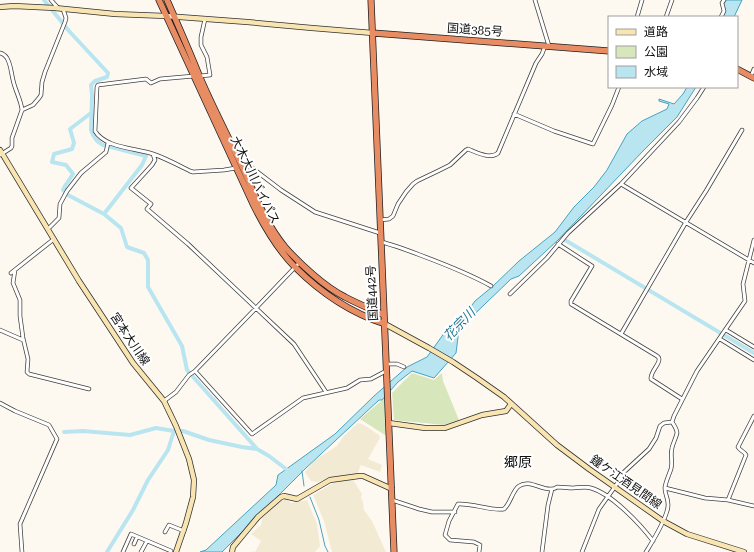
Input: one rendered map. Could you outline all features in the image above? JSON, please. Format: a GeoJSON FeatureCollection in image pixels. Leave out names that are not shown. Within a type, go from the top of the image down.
{"type":"FeatureCollection","features":[{"type":"Feature","properties":{"kind":"highway","name":"大木大川バイパス"},"geometry":{"type":"LineString","coordinates":[[159,0],[180,46],[197,76],[239,167],[276,235],[286,248],[328,287],[344,297],[384,315]]}},
{"type":"Feature","properties":{"kind":"highway","name":"大木大川バイパス"},"geometry":{"type":"LineString","coordinates":[[167,0],[186,43],[197,76]]}},
{"type":"Feature","properties":{"kind":"highway"},"geometry":{"type":"LineString","coordinates":[[371,0],[373,33]]}},
{"type":"Feature","properties":{"kind":"highway","name":"国道385号"},"geometry":{"type":"LineString","coordinates":[[373,33],[608,51]]}},
{"type":"Feature","properties":{"kind":"highway","name":"国道442号"},"geometry":{"type":"LineString","coordinates":[[373,33],[372,43],[394,552]]}},
{"type":"Feature","properties":{"kind":"highway"},"geometry":{"type":"LineString","coordinates":[[738,70],[752,77]]}},
{"type":"Feature","properties":{"kind":"highway","name":"大木大川バイパス"},"geometry":{"type":"LineString","coordinates":[[239,167],[254,206],[268,232],[295,267],[319,288],[340,303],[375,321],[385,328]]}},
{"type":"Feature","properties":{"kind":"main road"},"geometry":{"type":"LineString","coordinates":[[0,7],[14,6],[59,8],[115,14],[198,18],[373,33]]}},
{"type":"Feature","properties":{"kind":"main road","name":"宮本大川線"},"geometry":{"type":"LineString","coordinates":[[1,153],[79,281],[126,353],[164,402],[176,426],[190,459],[194,480],[193,497],[184,531],[177,550]]}},
{"type":"Feature","properties":{"kind":"main road","name":"鐘ケ江酒見間線"},"geometry":{"type":"LineString","coordinates":[[385,328],[429,348],[453,362],[504,397],[557,445],[663,521],[687,534],[744,552]]}},
{"type":"Feature","properties":{"kind":"main road"},"geometry":{"type":"LineString","coordinates":[[389,423],[426,428],[445,428],[482,415],[506,411],[511,404]]}},
{"type":"Feature","properties":{"kind":"main road"},"geometry":{"type":"LineString","coordinates":[[232,552],[233,547],[258,517],[281,497],[284,496],[297,499],[330,480],[359,476],[363,476],[392,489]]}},
{"type":"Feature","properties":{"kind":"street"},"geometry":{"type":"LineString","coordinates":[[22,110],[33,104],[41,94],[45,72],[65,22],[66,18],[51,0]]}},
{"type":"Feature","properties":{"kind":"street"},"geometry":{"type":"LineString","coordinates":[[380,220],[389,219],[393,216],[398,204],[413,184],[450,164],[466,150],[489,156],[498,153],[536,63],[547,46],[535,0]]}},
{"type":"Feature","properties":{"kind":"street"},"geometry":{"type":"LineString","coordinates":[[637,16],[642,0]]}},
{"type":"Feature","properties":{"kind":"street"},"geometry":{"type":"LineString","coordinates":[[666,16],[672,0]]}},
{"type":"Feature","properties":{"kind":"street"},"geometry":{"type":"LineString","coordinates":[[722,16],[724,11],[722,3],[724,0]]}},
{"type":"Feature","properties":{"kind":"street"},"geometry":{"type":"LineString","coordinates":[[205,19],[200,45],[207,58],[210,75],[160,79],[151,84],[146,79],[98,85],[95,132],[107,145],[153,154],[193,172],[224,170],[251,166],[281,190],[315,212],[381,234]]}},
{"type":"Feature","properties":{"kind":"street"},"geometry":{"type":"LineString","coordinates":[[0,53],[3,53],[8,60],[22,105],[22,110],[12,138],[12,146],[1,153]]}},
{"type":"Feature","properties":{"kind":"street"},"geometry":{"type":"LineString","coordinates":[[752,77],[754,70]]}},
{"type":"Feature","properties":{"kind":"street"},"geometry":{"type":"LineString","coordinates":[[514,114],[554,131],[593,144],[619,88]]}},
{"type":"Feature","properties":{"kind":"street"},"geometry":{"type":"LineString","coordinates":[[510,294],[547,258],[568,234],[621,184],[678,122],[703,88]]}},
{"type":"Feature","properties":{"kind":"street"},"geometry":{"type":"LineString","coordinates":[[621,334],[686,222],[742,130]]}},
{"type":"Feature","properties":{"kind":"street"},"geometry":{"type":"LineString","coordinates":[[48,229],[59,218],[60,204],[67,192],[81,173],[106,152],[107,145]]}},
{"type":"Feature","properties":{"kind":"street"},"geometry":{"type":"LineString","coordinates":[[153,154],[155,160],[131,188],[151,204],[147,209],[188,244],[294,344],[326,392]]}},
{"type":"Feature","properties":{"kind":"street"},"geometry":{"type":"LineString","coordinates":[[621,184],[754,263]]}},
{"type":"Feature","properties":{"kind":"street"},"geometry":{"type":"LineString","coordinates":[[11,273],[54,239]]}},
{"type":"Feature","properties":{"kind":"street"},"geometry":{"type":"LineString","coordinates":[[672,422],[697,371],[745,301],[743,284],[754,240]]}},
{"type":"Feature","properties":{"kind":"street"},"geometry":{"type":"LineString","coordinates":[[381,242],[438,262],[491,286]]}},
{"type":"Feature","properties":{"kind":"street"},"geometry":{"type":"LineString","coordinates":[[558,244],[592,266],[571,301],[571,304],[657,356],[659,361],[650,379],[682,399]]}},
{"type":"Feature","properties":{"kind":"street"},"geometry":{"type":"LineString","coordinates":[[164,402],[176,392],[189,375],[194,372],[300,262]]}},
{"type":"Feature","properties":{"kind":"street"},"geometry":{"type":"LineString","coordinates":[[15,270],[13,283],[20,300],[23,340],[28,359],[27,372],[29,374],[89,389]]}},
{"type":"Feature","properties":{"kind":"street"},"geometry":{"type":"LineString","coordinates":[[0,330],[23,340]]}},
{"type":"Feature","properties":{"kind":"street"},"geometry":{"type":"LineString","coordinates":[[723,334],[754,347]]}},
{"type":"Feature","properties":{"kind":"street"},"geometry":{"type":"LineString","coordinates":[[723,334],[754,360]]}},
{"type":"Feature","properties":{"kind":"street"},"geometry":{"type":"LineString","coordinates":[[386,364],[397,364],[404,367]]}},
{"type":"Feature","properties":{"kind":"street"},"geometry":{"type":"LineString","coordinates":[[194,372],[252,434],[303,398],[347,388],[360,380],[371,379],[386,371]]}},
{"type":"Feature","properties":{"kind":"street"},"geometry":{"type":"LineString","coordinates":[[0,403],[49,425],[58,439],[20,524],[22,552]]}},
{"type":"Feature","properties":{"kind":"street"},"geometry":{"type":"LineString","coordinates":[[728,500],[746,455],[739,450],[738,447],[754,416]]}},
{"type":"Feature","properties":{"kind":"street"},"geometry":{"type":"LineString","coordinates":[[582,552],[596,514],[607,496],[615,487],[624,472],[649,449],[656,438],[660,426],[664,423],[672,422]]}},
{"type":"Feature","properties":{"kind":"street"},"geometry":{"type":"LineString","coordinates":[[646,552],[668,510],[669,504],[665,493],[665,488],[672,464],[671,454],[677,433],[672,422]]}},
{"type":"Feature","properties":{"kind":"street"},"geometry":{"type":"LineString","coordinates":[[479,552],[480,545],[474,542],[450,540],[445,534],[449,521],[458,504],[504,509],[509,503],[516,488],[523,484],[552,489],[558,487],[589,487],[607,496],[629,513],[653,541]]}},
{"type":"Feature","properties":{"kind":"street"},"geometry":{"type":"LineString","coordinates":[[665,488],[705,498],[728,500],[754,506]]}},
{"type":"Feature","properties":{"kind":"street"},"geometry":{"type":"LineString","coordinates":[[548,552],[542,551],[548,505],[552,489]]}},
{"type":"Feature","properties":{"kind":"street"},"geometry":{"type":"LineString","coordinates":[[392,500],[432,512],[455,512]]}},
{"type":"Feature","properties":{"kind":"street"},"geometry":{"type":"LineString","coordinates":[[165,532],[169,525],[184,531]]}},
{"type":"Feature","properties":{"kind":"street"},"geometry":{"type":"LineString","coordinates":[[123,552],[131,534],[171,552],[172,548],[175,547],[177,550]]}},
{"type":"Feature","properties":{"kind":"street"},"geometry":{"type":"LineString","coordinates":[[134,544],[137,537]]}},
{"type":"Feature","properties":{"kind":"street"},"geometry":{"type":"LineString","coordinates":[[141,552],[147,541]]}},
{"type":"Feature","properties":{"kind":"shaded area"},"geometry":{"type":"Polygon","coordinates":[[[358,423],[364,425],[379,435],[380,438],[368,459],[382,465],[380,472],[361,465],[357,474],[335,477],[318,482],[311,481],[305,472],[315,460],[337,446],[343,437],[358,423]]]}},
{"type":"Feature","properties":{"kind":"shaded area"},"geometry":{"type":"Polygon","coordinates":[[[352,478],[362,494],[361,498],[364,510],[372,521],[386,552],[332,552],[324,521],[313,495],[335,482],[352,478]]]}},
{"type":"Feature","properties":{"kind":"shaded area"},"geometry":{"type":"Polygon","coordinates":[[[282,499],[286,499],[291,503],[307,500],[317,524],[320,546],[315,552],[255,552],[261,541],[251,534],[261,525],[261,519],[282,499]]]}},
{"type":"Feature","properties":{"kind":"green space"},"geometry":{"type":"Polygon","coordinates":[[[412,373],[434,380],[442,373],[443,381],[459,420],[444,425],[394,420],[392,393],[412,373]]]}},
{"type":"Feature","properties":{"kind":"green space"},"geometry":{"type":"Polygon","coordinates":[[[386,397],[389,430],[385,435],[360,419],[386,397]]]}},
{"type":"Feature","properties":{"kind":"water"},"geometry":{"type":"Polygon","coordinates":[[[726,0],[742,0],[734,16],[723,16],[725,11],[723,4],[726,0]]]}},
{"type":"Feature","properties":{"kind":"water","name":"花宗川"},"geometry":{"type":"Polygon","coordinates":[[[686,88],[695,88],[677,117],[558,240],[519,276],[511,279],[459,329],[456,353],[434,378],[412,371],[398,382],[382,400],[379,400],[306,468],[222,552],[200,552],[206,550],[276,485],[278,475],[335,434],[374,396],[407,367],[427,357],[450,325],[466,313],[475,301],[519,261],[555,232],[574,207],[594,187],[607,170],[627,134],[642,121],[667,109],[669,104],[659,101],[659,99],[674,104],[686,88]]]}},
{"type":"Feature","properties":{"kind":"waterway"},"geometry":{"type":"LineString","coordinates":[[44,0],[69,31],[108,73],[107,77],[95,81],[91,85],[91,130],[94,137],[103,145],[146,156],[142,165],[104,214]]}},
{"type":"Feature","properties":{"kind":"waterway"},"geometry":{"type":"LineString","coordinates":[[91,113],[70,129],[74,143],[72,149],[54,154],[52,162],[66,165],[73,174],[63,190],[68,195],[104,214],[121,228],[127,247],[144,253],[148,260],[148,287],[182,346],[187,370],[257,449]]}},
{"type":"Feature","properties":{"kind":"waterway"},"geometry":{"type":"LineString","coordinates":[[565,240],[754,353]]}},
{"type":"Feature","properties":{"kind":"waterway"},"geometry":{"type":"LineString","coordinates":[[64,432],[83,431],[130,435],[156,428],[183,431],[209,440],[257,449],[290,472]]}},
{"type":"Feature","properties":{"kind":"waterway"},"geometry":{"type":"LineString","coordinates":[[107,552],[133,510],[148,480],[168,450],[174,431]]}},
{"type":"Feature","properties":{"kind":"waterway"},"geometry":{"type":"LineString","coordinates":[[302,471],[304,486]]}},
{"type":"Feature","properties":{"kind":"waterway"},"geometry":{"type":"LineString","coordinates":[[310,497],[319,520],[325,546],[328,552]]}},
{"type":"Feature","properties":{"kind":"district","name":"郷原"},"geometry":{"type":"Point","coordinates":[518,462]}}]}
